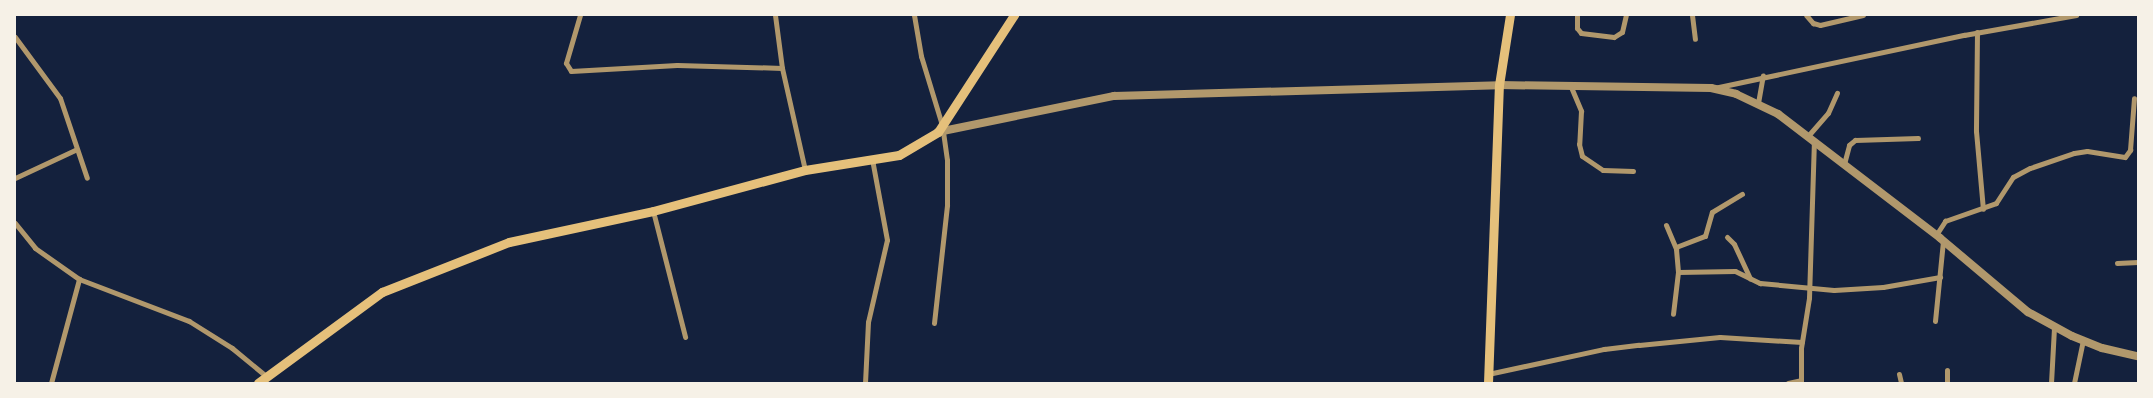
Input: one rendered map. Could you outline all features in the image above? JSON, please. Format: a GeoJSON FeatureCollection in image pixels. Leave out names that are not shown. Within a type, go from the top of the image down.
{"type":"FeatureCollection","features":[{"type":"Feature","properties":{"kind":"main road"},"geometry":{"type":"LineString","coordinates":[[258,383],[382,292],[415,277],[510,242],[654,211],[806,170],[899,155],[941,129],[1014,15]]}},
{"type":"Feature","properties":{"kind":"main road"},"geometry":{"type":"LineString","coordinates":[[1488,379],[1499,85],[1510,15]]}},
{"type":"Feature","properties":{"kind":"street"},"geometry":{"type":"LineString","coordinates":[[580,15],[566,63],[571,71],[677,65],[782,68]]}},
{"type":"Feature","properties":{"kind":"street"},"geometry":{"type":"LineString","coordinates":[[775,15],[782,68],[806,170]]}},
{"type":"Feature","properties":{"kind":"street"},"geometry":{"type":"LineString","coordinates":[[914,15],[921,56],[941,129],[947,160],[947,205],[934,323]]}},
{"type":"Feature","properties":{"kind":"street"},"geometry":{"type":"LineString","coordinates":[[1577,15],[1577,28],[1582,33],[1614,37],[1622,32],[1626,15]]}},
{"type":"Feature","properties":{"kind":"street"},"geometry":{"type":"LineString","coordinates":[[1692,15],[1695,39]]}},
{"type":"Feature","properties":{"kind":"street"},"geometry":{"type":"LineString","coordinates":[[1806,15],[1813,23],[1820,25],[1863,15]]}},
{"type":"Feature","properties":{"kind":"street"},"geometry":{"type":"LineString","coordinates":[[941,129],[1114,96],[1499,85],[1712,88],[1763,75],[1977,32],[2076,15]]}},
{"type":"Feature","properties":{"kind":"street"},"geometry":{"type":"LineString","coordinates":[[1977,32],[1976,131],[1983,209]]}},
{"type":"Feature","properties":{"kind":"street"},"geometry":{"type":"LineString","coordinates":[[15,38],[60,98],[87,178]]}},
{"type":"Feature","properties":{"kind":"street"},"geometry":{"type":"LineString","coordinates":[[1758,103],[1763,75]]}},
{"type":"Feature","properties":{"kind":"street"},"geometry":{"type":"LineString","coordinates":[[1571,87],[1581,111],[1579,144],[1582,156],[1603,170],[1633,171]]}},
{"type":"Feature","properties":{"kind":"street"},"geometry":{"type":"LineString","coordinates":[[1712,88],[1758,103],[1811,139],[1936,235],[2028,312],[2054,327],[2083,340],[2138,356]]}},
{"type":"Feature","properties":{"kind":"street"},"geometry":{"type":"LineString","coordinates":[[1788,383],[1801,382],[1802,342],[1810,286],[1811,139],[1828,113],[1837,93]]}},
{"type":"Feature","properties":{"kind":"street"},"geometry":{"type":"LineString","coordinates":[[1936,235],[1945,221],[1996,203],[2013,178],[2030,168],[2080,152],[2125,157],[2130,150],[2134,98]]}},
{"type":"Feature","properties":{"kind":"street"},"geometry":{"type":"LineString","coordinates":[[1844,164],[1849,145],[1855,140],[1918,138]]}},
{"type":"Feature","properties":{"kind":"street"},"geometry":{"type":"LineString","coordinates":[[15,178],[77,149]]}},
{"type":"Feature","properties":{"kind":"street"},"geometry":{"type":"LineString","coordinates":[[865,383],[868,322],[887,240],[872,159]]}},
{"type":"Feature","properties":{"kind":"street"},"geometry":{"type":"LineString","coordinates":[[1676,247],[1704,236],[1712,212],[1742,194]]}},
{"type":"Feature","properties":{"kind":"street"},"geometry":{"type":"LineString","coordinates":[[654,211],[685,337]]}},
{"type":"Feature","properties":{"kind":"street"},"geometry":{"type":"LineString","coordinates":[[15,223],[35,248],[79,279],[189,321],[232,348],[266,376]]}},
{"type":"Feature","properties":{"kind":"street"},"geometry":{"type":"LineString","coordinates":[[1666,225],[1676,247],[1678,272],[1673,314]]}},
{"type":"Feature","properties":{"kind":"street"},"geometry":{"type":"LineString","coordinates":[[1727,237],[1734,244],[1750,279]]}},
{"type":"Feature","properties":{"kind":"street"},"geometry":{"type":"LineString","coordinates":[[1936,321],[1943,241]]}},
{"type":"Feature","properties":{"kind":"street"},"geometry":{"type":"LineString","coordinates":[[2117,264],[2138,262]]}},
{"type":"Feature","properties":{"kind":"street"},"geometry":{"type":"LineString","coordinates":[[1678,272],[1736,271],[1750,279],[1810,286],[1864,289],[1940,277]]}},
{"type":"Feature","properties":{"kind":"street"},"geometry":{"type":"LineString","coordinates":[[51,383],[79,279]]}},
{"type":"Feature","properties":{"kind":"street"},"geometry":{"type":"LineString","coordinates":[[2051,383],[2054,327]]}},
{"type":"Feature","properties":{"kind":"street"},"geometry":{"type":"LineString","coordinates":[[1488,379],[1577,354],[1639,345],[1720,337],[1802,342]]}},
{"type":"Feature","properties":{"kind":"street"},"geometry":{"type":"LineString","coordinates":[[2074,383],[2083,340]]}},
{"type":"Feature","properties":{"kind":"street"},"geometry":{"type":"LineString","coordinates":[[1947,370],[1947,383]]}},
{"type":"Feature","properties":{"kind":"street"},"geometry":{"type":"LineString","coordinates":[[1899,374],[1901,383]]}}]}
